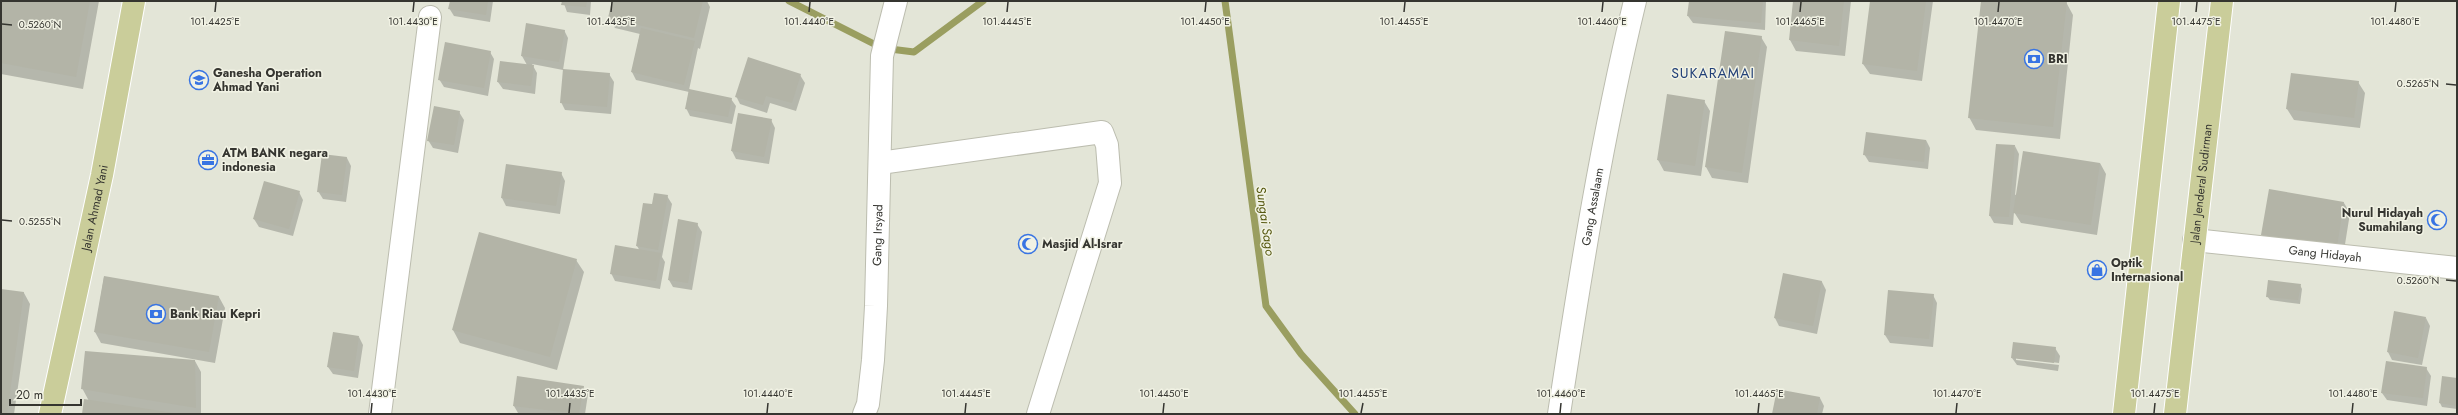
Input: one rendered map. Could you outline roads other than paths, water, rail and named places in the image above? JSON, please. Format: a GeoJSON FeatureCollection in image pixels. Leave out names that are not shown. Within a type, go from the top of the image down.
{"type":"FeatureCollection","features":[{"type":"Feature","properties":{"kind":"main road","name":"Jalan Ahmad Yani"},"geometry":{"type":"LineString","coordinates":[[50,414],[102,175],[134,1]]}},
{"type":"Feature","properties":{"kind":"main road"},"geometry":{"type":"LineString","coordinates":[[2124,414],[2169,1]]}},
{"type":"Feature","properties":{"kind":"main road","name":"Jalan Jenderal Sudirman"},"geometry":{"type":"LineString","coordinates":[[2175,414],[2222,1]]}},
{"type":"Feature","properties":{"kind":"street","name":"Gang Irsyad"},"geometry":{"type":"LineString","coordinates":[[864,414],[868,404],[873,360],[883,48],[896,1]]}},
{"type":"Feature","properties":{"kind":"street","name":"Gang Assalaam"},"geometry":{"type":"LineString","coordinates":[[1558,414],[1587,232],[1622,53],[1635,1]]}},
{"type":"Feature","properties":{"kind":"street"},"geometry":{"type":"LineString","coordinates":[[380,414],[430,17]]}},
{"type":"Feature","properties":{"kind":"street"},"geometry":{"type":"LineString","coordinates":[[880,163],[1102,132],[1107,145],[1110,183],[1038,414]]}},
{"type":"Feature","properties":{"kind":"street","name":"Gang Hidayah"},"geometry":{"type":"LineString","coordinates":[[2194,240],[2457,268]]}},
{"type":"Feature","properties":{"kind":"waterway"},"geometry":{"type":"LineString","coordinates":[[789,1],[882,48],[914,52],[983,1]]}},
{"type":"Feature","properties":{"kind":"waterway","name":"Sungai Sago"},"geometry":{"type":"LineString","coordinates":[[1225,1],[1266,306],[1301,354],[1355,414]]}},
{"type":"Feature","properties":{"kind":"place","name":"BRI"},"geometry":{"type":"Point","coordinates":[2034,59]}},
{"type":"Feature","properties":{"kind":"place","name":"Ganesha Operation Ahmad Yani"},"geometry":{"type":"Point","coordinates":[199,80]}},
{"type":"Feature","properties":{"kind":"place","name":"ATM BANK negara indonesia"},"geometry":{"type":"Point","coordinates":[208,160]}},
{"type":"Feature","properties":{"kind":"place","name":"Nurul Hidayah Sumahilang"},"geometry":{"type":"Point","coordinates":[2437,220]}},
{"type":"Feature","properties":{"kind":"place","name":"Masjid Al-Israr"},"geometry":{"type":"Point","coordinates":[1028,244]}},
{"type":"Feature","properties":{"kind":"place","name":"Optik Internasional"},"geometry":{"type":"Point","coordinates":[2097,270]}},
{"type":"Feature","properties":{"kind":"place","name":"Bank Riau Kepri"},"geometry":{"type":"Point","coordinates":[156,314]}},
{"type":"Feature","properties":{"kind":"district","name":"SUKARAMAI"},"geometry":{"type":"Point","coordinates":[1713,73]}}]}
